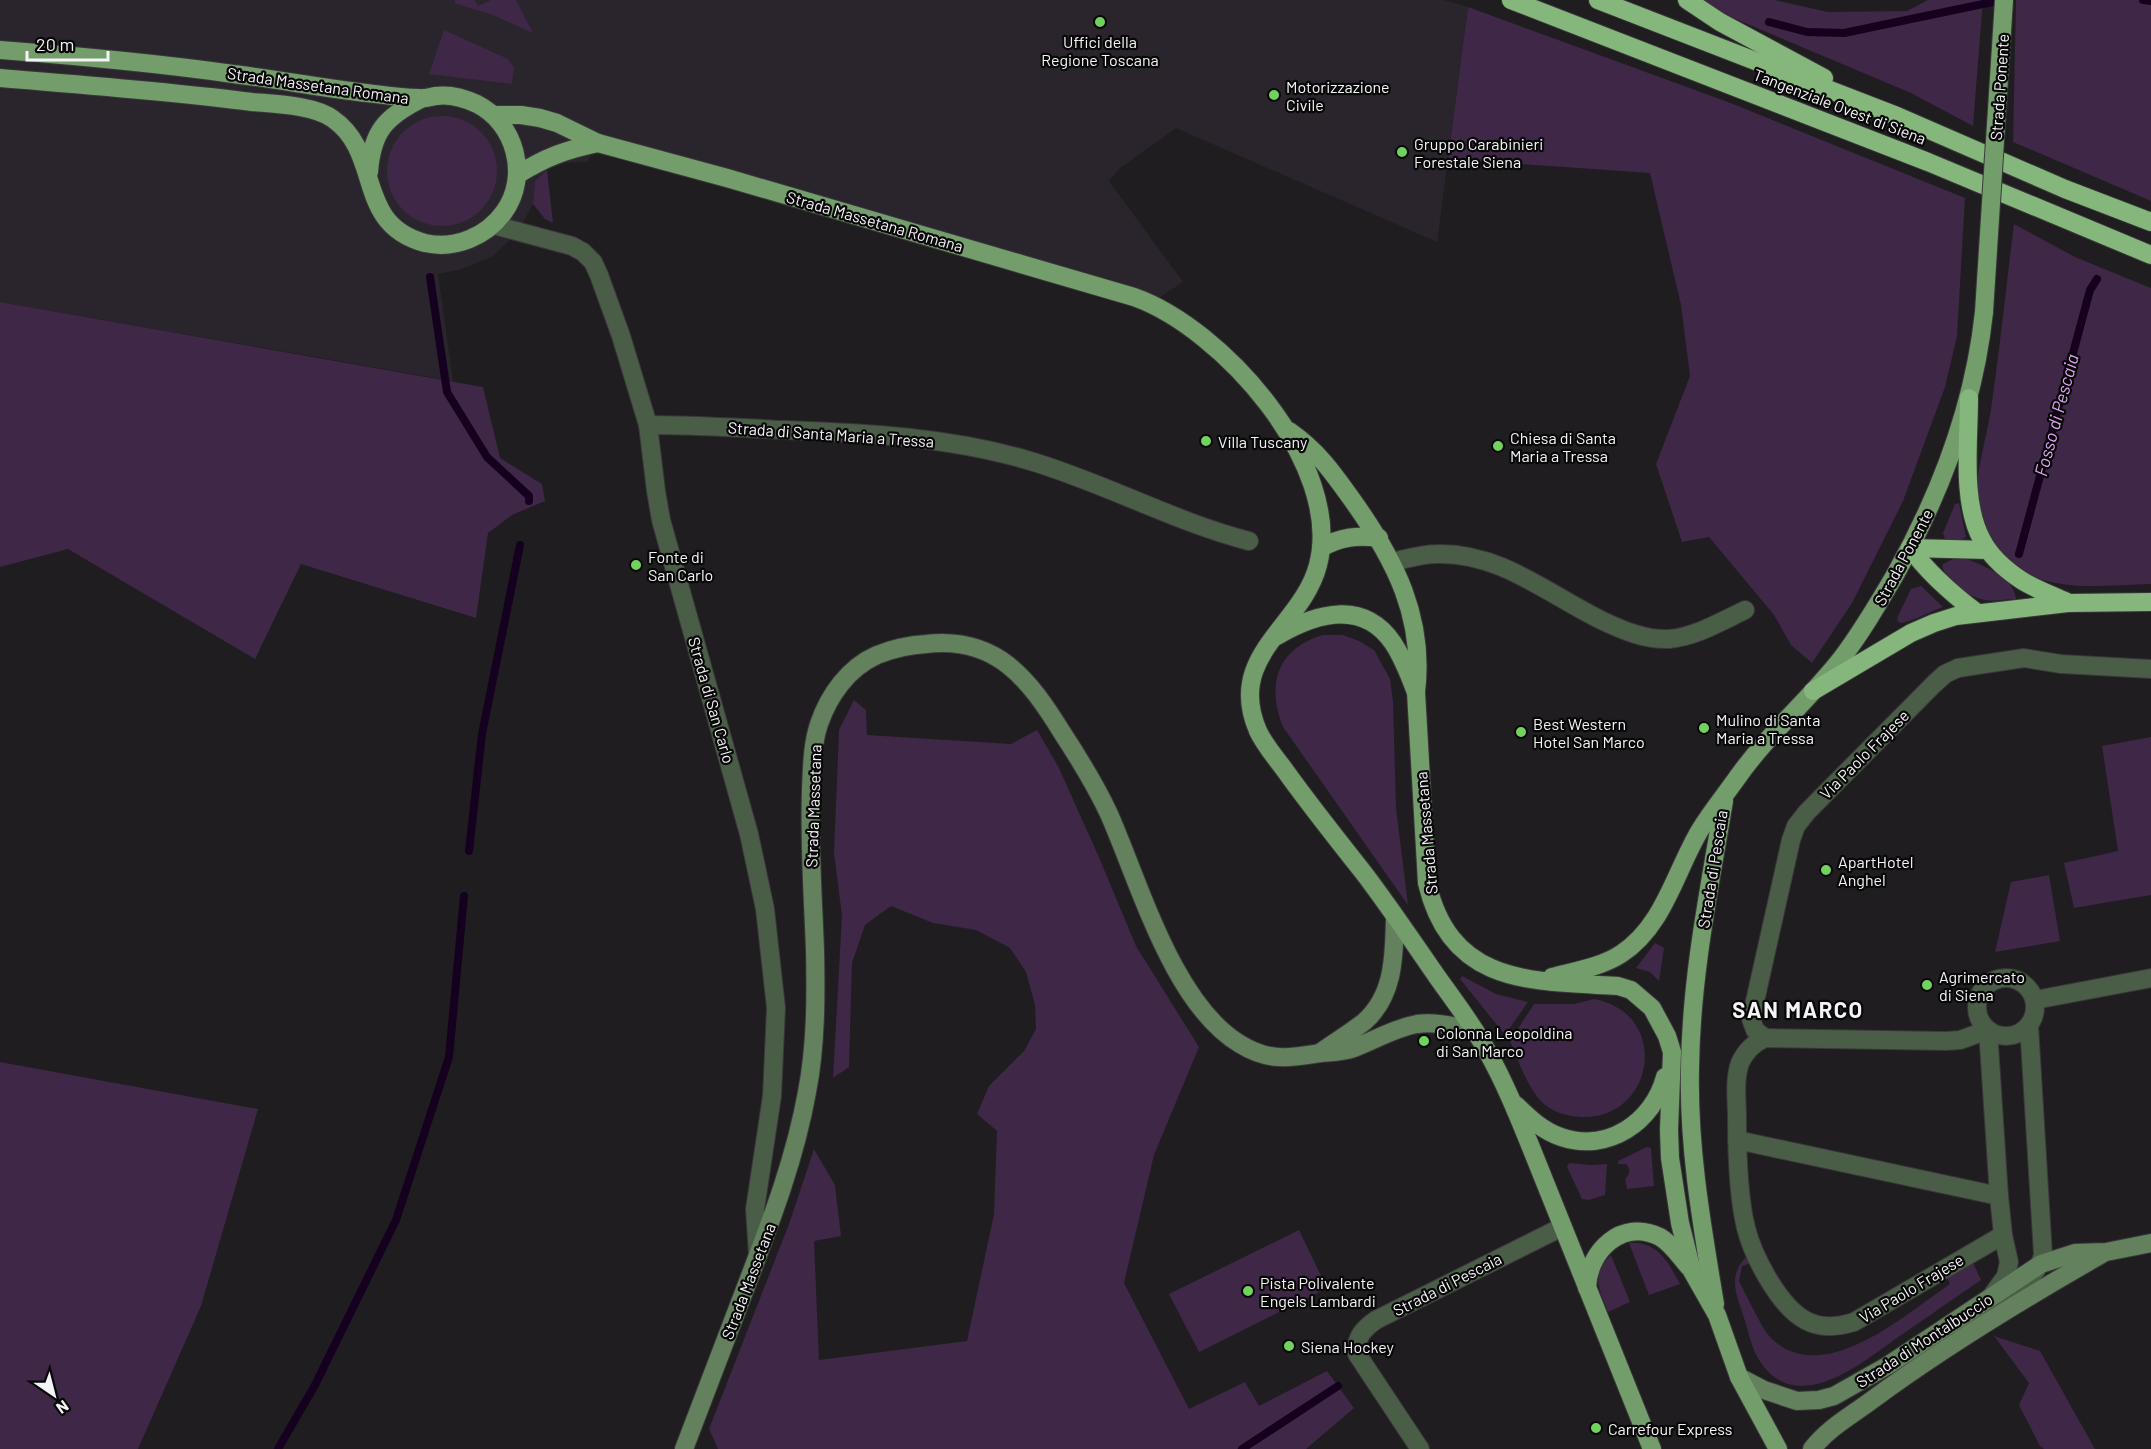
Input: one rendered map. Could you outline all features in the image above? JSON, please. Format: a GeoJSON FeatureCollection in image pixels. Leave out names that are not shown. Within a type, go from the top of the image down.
{"type":"FeatureCollection","features":[{"type":"Feature","properties":{"kind":"highway","name":"Tangenziale Ovest di Siena"},"geometry":{"type":"LineString","coordinates":[[1511,0],[1928,162],[2151,255]]}},
{"type":"Feature","properties":{"kind":"highway","name":"Tangenziale Ovest di Siena"},"geometry":{"type":"LineString","coordinates":[[1598,0],[1897,116],[2065,189],[2151,222]]}},
{"type":"Feature","properties":{"kind":"highway"},"geometry":{"type":"LineString","coordinates":[[1687,0],[1720,22],[1897,116]]}},
{"type":"Feature","properties":{"kind":"highway"},"geometry":{"type":"LineString","coordinates":[[1969,398],[1970,493],[1977,531],[1988,550],[2023,581],[2068,603]]}},
{"type":"Feature","properties":{"kind":"highway"},"geometry":{"type":"LineString","coordinates":[[1910,548],[1988,550]]}},
{"type":"Feature","properties":{"kind":"highway"},"geometry":{"type":"LineString","coordinates":[[1910,548],[1942,586],[1976,612]]}},
{"type":"Feature","properties":{"kind":"highway"},"geometry":{"type":"LineString","coordinates":[[1813,691],[1911,633],[1934,623],[1976,612],[2068,603],[2151,602]]}},
{"type":"Feature","properties":{"kind":"main road","name":"Strada Ponente"},"geometry":{"type":"LineString","coordinates":[[1542,980],[1619,956],[1641,937],[1665,902],[1700,830],[1759,750],[1854,642],[1910,548],[1948,465],[1969,398],[1977,363],[1984,312],[2004,0]]}},
{"type":"Feature","properties":{"kind":"main road","name":"Strada Massetana Romana"},"geometry":{"type":"LineString","coordinates":[[0,50],[214,71],[316,87],[421,99],[439,96],[458,97],[494,115],[512,142],[517,175],[514,194],[506,210],[494,225],[474,238],[451,245],[427,243],[405,235],[387,220],[374,200],[355,142],[342,126],[321,112],[199,95],[0,78]]}},
{"type":"Feature","properties":{"kind":"main road","name":"Strada Massetana Romana"},"geometry":{"type":"LineString","coordinates":[[368,177],[370,152],[381,128],[398,110],[421,99]]}},
{"type":"Feature","properties":{"kind":"main road","name":"Strada Massetana Romana"},"geometry":{"type":"LineString","coordinates":[[494,115],[521,114],[540,118],[598,143],[949,242],[1151,303]]}},
{"type":"Feature","properties":{"kind":"main road","name":"Strada Massetana Romana"},"geometry":{"type":"LineString","coordinates":[[517,175],[555,154],[598,143]]}},
{"type":"Feature","properties":{"kind":"main road","name":"Strada Massetana"},"geometry":{"type":"LineString","coordinates":[[1151,303],[1186,324],[1218,351],[1244,378],[1287,430],[1313,449],[1323,460],[1379,538],[1401,585],[1415,635],[1427,883],[1435,912],[1453,942],[1479,963],[1519,978],[1542,980]]}},
{"type":"Feature","properties":{"kind":"main road","name":"Strada Massetana"},"geometry":{"type":"LineString","coordinates":[[1287,430],[1319,502],[1322,548],[1310,587],[1269,641],[1254,669],[1249,698],[1257,729],[1311,806],[1395,916],[1475,1031]]}},
{"type":"Feature","properties":{"kind":"main road"},"geometry":{"type":"LineString","coordinates":[[1322,548],[1341,539],[1352,537],[1379,538]]}},
{"type":"Feature","properties":{"kind":"main road","name":"Strada Massetana"},"geometry":{"type":"LineString","coordinates":[[1269,641],[1295,625],[1317,616],[1344,614],[1371,622],[1382,630],[1393,643],[1416,692]]}},
{"type":"Feature","properties":{"kind":"main road","name":"Strada di Pescaia"},"geometry":{"type":"LineString","coordinates":[[1717,1315],[1696,1176],[1690,1117],[1690,1046],[1695,977],[1724,797]]}},
{"type":"Feature","properties":{"kind":"main road","name":"Strada di Pescaia"},"geometry":{"type":"LineString","coordinates":[[1511,1099],[1538,1125],[1562,1137],[1582,1141],[1606,1138],[1629,1128],[1648,1112],[1661,1091],[1695,977]]}},
{"type":"Feature","properties":{"kind":"main road","name":"Strada di Pescaia"},"geometry":{"type":"LineString","coordinates":[[1542,980],[1618,986],[1631,990],[1652,1008],[1667,1036],[1672,1052],[1669,1130],[1671,1158],[1680,1223],[1692,1271],[1717,1315],[1739,1377],[1778,1449]]}},
{"type":"Feature","properties":{"kind":"main road","name":"Strada di Pescaia"},"geometry":{"type":"LineString","coordinates":[[1475,1031],[1511,1099],[1652,1449]]}},
{"type":"Feature","properties":{"kind":"main road"},"geometry":{"type":"LineString","coordinates":[[1587,1292],[1588,1276],[1593,1261],[1608,1242],[1624,1234],[1648,1233],[1660,1237],[1673,1248],[1692,1271]]}},
{"type":"Feature","properties":{"kind":"street","name":"Strada di San Carlo"},"geometry":{"type":"LineString","coordinates":[[494,225],[572,246],[583,252],[593,262],[600,275],[621,336],[648,425],[656,491],[672,563],[754,850],[765,909],[776,1019],[772,1096],[755,1209],[758,1255]]}},
{"type":"Feature","properties":{"kind":"street","name":"Strada di Santa Maria a Tressa"},"geometry":{"type":"LineString","coordinates":[[648,425],[875,434],[913,437],[979,448],[1055,469],[1181,520],[1249,541]]}},
{"type":"Feature","properties":{"kind":"street"},"geometry":{"type":"LineString","coordinates":[[1392,562],[1436,554],[1483,560],[1528,579],[1610,624],[1652,638],[1668,639],[1684,636],[1745,610]]}},
{"type":"Feature","properties":{"kind":"street","name":"Strada Massetana"},"geometry":{"type":"LineString","coordinates":[[684,1449],[778,1200],[794,1149],[808,1089],[812,1061],[815,976],[810,832],[815,738],[825,711],[842,682],[857,666],[880,654],[909,646],[951,643],[990,652],[1010,666],[1055,720],[1096,788],[1178,974],[1198,1005],[1226,1034],[1253,1051],[1284,1058],[1346,1051],[1400,1029],[1422,1023],[1475,1031]]}},
{"type":"Feature","properties":{"kind":"street","name":"Via Paolo Frajese"},"geometry":{"type":"LineString","coordinates":[[2003,1235],[1866,1317],[1837,1326],[1815,1324],[1804,1319],[1784,1300],[1756,1256],[1744,1215],[1737,1140],[1737,1078],[1739,1065],[1752,1046],[1765,1038],[1755,1029],[1751,1019],[1791,840],[1796,826],[1807,812],[1945,674],[1959,668],[2024,658],[2061,664],[2151,669]]}},
{"type":"Feature","properties":{"kind":"street","name":"Strada Massetana"},"geometry":{"type":"LineString","coordinates":[[1319,1053],[1364,1022],[1381,1001],[1391,974],[1395,916]]}},
{"type":"Feature","properties":{"kind":"street"},"geometry":{"type":"LineString","coordinates":[[1998,978],[2017,979],[2025,984],[2035,1000],[2034,1017],[2029,1025],[2014,1035],[1996,1034],[1988,1030],[1978,1016],[1976,1006],[1983,989],[1989,982],[1998,978]]}},
{"type":"Feature","properties":{"kind":"street"},"geometry":{"type":"LineString","coordinates":[[2035,1000],[2151,978]]}},
{"type":"Feature","properties":{"kind":"street"},"geometry":{"type":"LineString","coordinates":[[1906,1376],[1915,1362],[2025,1283],[2041,1264],[2043,1247],[2029,1025]]}},
{"type":"Feature","properties":{"kind":"street"},"geometry":{"type":"LineString","coordinates":[[1765,1038],[1946,1041],[1960,1040],[1988,1030]]}},
{"type":"Feature","properties":{"kind":"street"},"geometry":{"type":"LineString","coordinates":[[1988,1030],[1999,1196],[2003,1235],[2009,1262],[2006,1276],[1993,1294]]}},
{"type":"Feature","properties":{"kind":"street"},"geometry":{"type":"LineString","coordinates":[[1737,1140],[1999,1196]]}},
{"type":"Feature","properties":{"kind":"street"},"geometry":{"type":"LineString","coordinates":[[2041,1226],[2058,1248],[2075,1253]]}},
{"type":"Feature","properties":{"kind":"street","name":"Strada di Pescaia"},"geometry":{"type":"LineString","coordinates":[[1420,1449],[1357,1354],[1356,1345],[1359,1335],[1376,1320],[1562,1227]]}},
{"type":"Feature","properties":{"kind":"street","name":"Strada di Montalbuccio"},"geometry":{"type":"LineString","coordinates":[[1739,1377],[1764,1390],[1797,1401],[1819,1400],[1834,1396],[1887,1366],[2041,1264],[2075,1253],[2106,1252],[2151,1243]]}},
{"type":"Feature","properties":{"kind":"street","name":"Strada di Montalbuccio"},"geometry":{"type":"LineString","coordinates":[[1812,1449],[1824,1435],[1906,1376],[2010,1307],[2106,1252]]}},
{"type":"Feature","properties":{"kind":"shaded area"},"geometry":{"type":"Polygon","coordinates":[[[0,0],[1444,0],[1468,7],[1437,242],[1176,128],[1119,169],[1109,181],[1183,282],[1151,303],[598,143],[587,162],[565,163],[547,170],[535,181],[533,204],[518,232],[493,256],[462,269],[438,274],[453,381],[0,302],[0,0]]]}},
{"type":"Feature","properties":{"kind":"shaded area"},"geometry":{"type":"Polygon","coordinates":[[[455,0],[475,0],[478,6],[491,0],[516,0],[533,33],[493,15],[454,3],[455,0]]]}},
{"type":"Feature","properties":{"kind":"shaded area"},"geometry":{"type":"Polygon","coordinates":[[[1702,0],[1775,0],[1828,12],[1907,11],[1928,0],[1983,0],[1973,126],[1911,93],[1721,13],[1702,0]]]}},
{"type":"Feature","properties":{"kind":"shaded area"},"geometry":{"type":"Polygon","coordinates":[[[2016,0],[2151,0],[2151,201],[2013,142],[2016,0]]]}},
{"type":"Feature","properties":{"kind":"shaded area"},"geometry":{"type":"Polygon","coordinates":[[[1468,7],[1728,102],[1965,198],[1957,336],[1945,387],[1903,501],[1852,603],[1812,663],[1791,645],[1774,615],[1709,537],[1682,542],[1656,464],[1690,376],[1681,305],[1650,173],[1448,159],[1468,7]]]}},
{"type":"Feature","properties":{"kind":"shaded area"},"geometry":{"type":"Polygon","coordinates":[[[444,30],[508,59],[514,68],[512,84],[429,74],[444,30]]]}},
{"type":"Feature","properties":{"kind":"shaded area"},"geometry":{"type":"Polygon","coordinates":[[[442,116],[463,121],[481,132],[492,150],[497,171],[492,192],[481,210],[463,221],[442,226],[421,221],[403,210],[392,192],[387,171],[392,150],[403,132],[421,121],[442,116]]]}},
{"type":"Feature","properties":{"kind":"shaded area"},"geometry":{"type":"Polygon","coordinates":[[[547,170],[553,223],[545,219],[533,204],[535,181],[547,170]]]}},
{"type":"Feature","properties":{"kind":"shaded area"},"geometry":{"type":"Polygon","coordinates":[[[2014,224],[2075,257],[2151,288],[2151,584],[2087,586],[2039,579],[2025,573],[2010,561],[1988,533],[1979,513],[1977,482],[1991,409],[2014,224]]]}},
{"type":"Feature","properties":{"kind":"shaded area"},"geometry":{"type":"Polygon","coordinates":[[[0,302],[483,387],[500,458],[542,484],[545,501],[512,515],[488,533],[476,618],[301,564],[255,659],[68,549],[0,567],[0,302]]]}},
{"type":"Feature","properties":{"kind":"shaded area"},"geometry":{"type":"Polygon","coordinates":[[[1959,503],[1966,537],[1959,541],[1945,539],[1943,533],[1955,504],[1959,503]]]}},
{"type":"Feature","properties":{"kind":"shaded area"},"geometry":{"type":"Polygon","coordinates":[[[1956,557],[1963,557],[1996,572],[2009,584],[2016,599],[1994,601],[1980,599],[1959,588],[1948,577],[1942,565],[1956,557]]]}},
{"type":"Feature","properties":{"kind":"shaded area"},"geometry":{"type":"Polygon","coordinates":[[[1921,586],[1943,607],[1900,623],[1897,620],[1898,616],[1911,589],[1921,586]]]}},
{"type":"Feature","properties":{"kind":"shaded area"},"geometry":{"type":"Polygon","coordinates":[[[1323,635],[1343,635],[1374,650],[1390,679],[1393,701],[1396,808],[1408,905],[1283,727],[1278,712],[1276,683],[1279,670],[1295,649],[1323,635]]]}},
{"type":"Feature","properties":{"kind":"shaded area"},"geometry":{"type":"Polygon","coordinates":[[[854,700],[866,710],[867,735],[1011,744],[1037,730],[1058,766],[1136,946],[1199,1047],[1154,1155],[1124,1283],[1189,1409],[1245,1382],[1259,1406],[1327,1371],[1354,1408],[1306,1449],[718,1449],[709,1429],[789,1224],[814,1149],[835,1185],[841,1236],[814,1241],[819,1360],[967,1341],[994,1214],[997,1131],[977,1114],[989,1086],[1024,1051],[1036,1029],[1035,1005],[1026,972],[1010,948],[976,930],[933,923],[891,906],[865,925],[852,963],[849,1067],[833,1078],[842,916],[834,853],[839,730],[854,700]]]}},
{"type":"Feature","properties":{"kind":"shaded area"},"geometry":{"type":"Polygon","coordinates":[[[2151,737],[2151,895],[2074,908],[2064,863],[2118,851],[2102,746],[2151,737]]]}},
{"type":"Feature","properties":{"kind":"shaded area"},"geometry":{"type":"Polygon","coordinates":[[[2049,875],[2060,941],[1995,952],[2011,882],[2049,875]]]}},
{"type":"Feature","properties":{"kind":"shaded area"},"geometry":{"type":"Polygon","coordinates":[[[1655,943],[1664,948],[1659,981],[1650,972],[1636,968],[1655,943]]]}},
{"type":"Feature","properties":{"kind":"shaded area"},"geometry":{"type":"Polygon","coordinates":[[[1462,976],[1496,994],[1528,1002],[1505,1035],[1460,979],[1462,976]]]}},
{"type":"Feature","properties":{"kind":"shaded area"},"geometry":{"type":"Polygon","coordinates":[[[1594,999],[1619,1008],[1635,1024],[1643,1043],[1644,1064],[1638,1085],[1625,1102],[1606,1113],[1580,1117],[1566,1115],[1549,1108],[1539,1099],[1524,1075],[1510,1041],[1534,1004],[1574,1004],[1594,999]]]}},
{"type":"Feature","properties":{"kind":"shaded area"},"geometry":{"type":"Polygon","coordinates":[[[0,1062],[258,1109],[201,1306],[138,1449],[0,1449],[0,1062]]]}},
{"type":"Feature","properties":{"kind":"shaded area"},"geometry":{"type":"Polygon","coordinates":[[[1647,1147],[1651,1148],[1654,1186],[1627,1189],[1625,1179],[1629,1168],[1626,1164],[1618,1164],[1618,1161],[1647,1147]]]}},
{"type":"Feature","properties":{"kind":"shaded area"},"geometry":{"type":"Polygon","coordinates":[[[1569,1163],[1607,1164],[1605,1195],[1589,1200],[1582,1199],[1567,1167],[1569,1163]]]}},
{"type":"Feature","properties":{"kind":"shaded area"},"geometry":{"type":"Polygon","coordinates":[[[1299,1230],[1327,1288],[1199,1352],[1169,1294],[1299,1230]]]}},
{"type":"Feature","properties":{"kind":"shaded area"},"geometry":{"type":"Polygon","coordinates":[[[1629,1243],[1648,1245],[1655,1249],[1671,1268],[1680,1284],[1649,1295],[1629,1243]]]}},
{"type":"Feature","properties":{"kind":"shaded area"},"geometry":{"type":"Polygon","coordinates":[[[1611,1255],[1630,1302],[1608,1312],[1599,1289],[1598,1275],[1604,1262],[1611,1255]]]}},
{"type":"Feature","properties":{"kind":"shaded area"},"geometry":{"type":"Polygon","coordinates":[[[1746,1257],[1751,1263],[1742,1266],[1739,1281],[1767,1334],[1792,1352],[1815,1355],[1839,1351],[1888,1328],[1950,1284],[1947,1277],[1973,1263],[1981,1280],[1845,1373],[1808,1386],[1790,1385],[1774,1377],[1759,1360],[1753,1346],[1735,1288],[1736,1272],[1746,1257]]]}},
{"type":"Feature","properties":{"kind":"shaded area"},"geometry":{"type":"Polygon","coordinates":[[[1994,1336],[2040,1351],[2095,1449],[2044,1449],[2040,1446],[2019,1405],[2029,1383],[1994,1336]]]}},
{"type":"Feature","properties":{"kind":"waterway"},"geometry":{"type":"LineString","coordinates":[[1769,22],[1807,32],[1844,33],[2002,0]]}},
{"type":"Feature","properties":{"kind":"waterway"},"geometry":{"type":"LineString","coordinates":[[2143,0],[2151,1]]}},
{"type":"Feature","properties":{"kind":"waterway"},"geometry":{"type":"LineString","coordinates":[[430,277],[447,392],[487,457],[529,496],[529,501]]}},
{"type":"Feature","properties":{"kind":"waterway","name":"Fosso di Pescaia"},"geometry":{"type":"LineString","coordinates":[[2019,554],[2090,290],[2097,279]]}},
{"type":"Feature","properties":{"kind":"waterway"},"geometry":{"type":"LineString","coordinates":[[469,851],[482,734],[520,545]]}},
{"type":"Feature","properties":{"kind":"waterway"},"geometry":{"type":"LineString","coordinates":[[278,1449],[315,1385],[396,1220],[449,1057],[464,896]]}},
{"type":"Feature","properties":{"kind":"waterway"},"geometry":{"type":"LineString","coordinates":[[1242,1449],[1338,1386]]}},
{"type":"Feature","properties":{"kind":"place","name":"Uffici della Regione Toscana"},"geometry":{"type":"Point","coordinates":[1100,22]}},
{"type":"Feature","properties":{"kind":"place","name":"Motorizzazione Civile"},"geometry":{"type":"Point","coordinates":[1274,95]}},
{"type":"Feature","properties":{"kind":"place","name":"Gruppo Carabinieri Forestale Siena"},"geometry":{"type":"Point","coordinates":[1402,152]}},
{"type":"Feature","properties":{"kind":"place","name":"Villa Tuscany"},"geometry":{"type":"Point","coordinates":[1206,441]}},
{"type":"Feature","properties":{"kind":"place","name":"Chiesa di Santa Maria a Tressa"},"geometry":{"type":"Point","coordinates":[1498,446]}},
{"type":"Feature","properties":{"kind":"place","name":"Fonte di San Carlo"},"geometry":{"type":"Point","coordinates":[636,565]}},
{"type":"Feature","properties":{"kind":"place","name":"Mulino di Santa Maria a Tressa"},"geometry":{"type":"Point","coordinates":[1704,728]}},
{"type":"Feature","properties":{"kind":"place","name":"Best Western Hotel San Marco"},"geometry":{"type":"Point","coordinates":[1521,732]}},
{"type":"Feature","properties":{"kind":"place","name":"ApartHotel Anghel"},"geometry":{"type":"Point","coordinates":[1826,870]}},
{"type":"Feature","properties":{"kind":"place","name":"Agrimercato di Siena"},"geometry":{"type":"Point","coordinates":[1927,985]}},
{"type":"Feature","properties":{"kind":"place","name":"Colonna Leopoldina di San Marco"},"geometry":{"type":"Point","coordinates":[1424,1041]}},
{"type":"Feature","properties":{"kind":"place","name":"Pista Polivalente Engels Lambardi"},"geometry":{"type":"Point","coordinates":[1248,1291]}},
{"type":"Feature","properties":{"kind":"place","name":"Siena Hockey"},"geometry":{"type":"Point","coordinates":[1289,1346]}},
{"type":"Feature","properties":{"kind":"place","name":"Carrefour Express"},"geometry":{"type":"Point","coordinates":[1596,1428]}},
{"type":"Feature","properties":{"kind":"district","name":"SAN MARCO"},"geometry":{"type":"Point","coordinates":[1798,1009]}}]}
